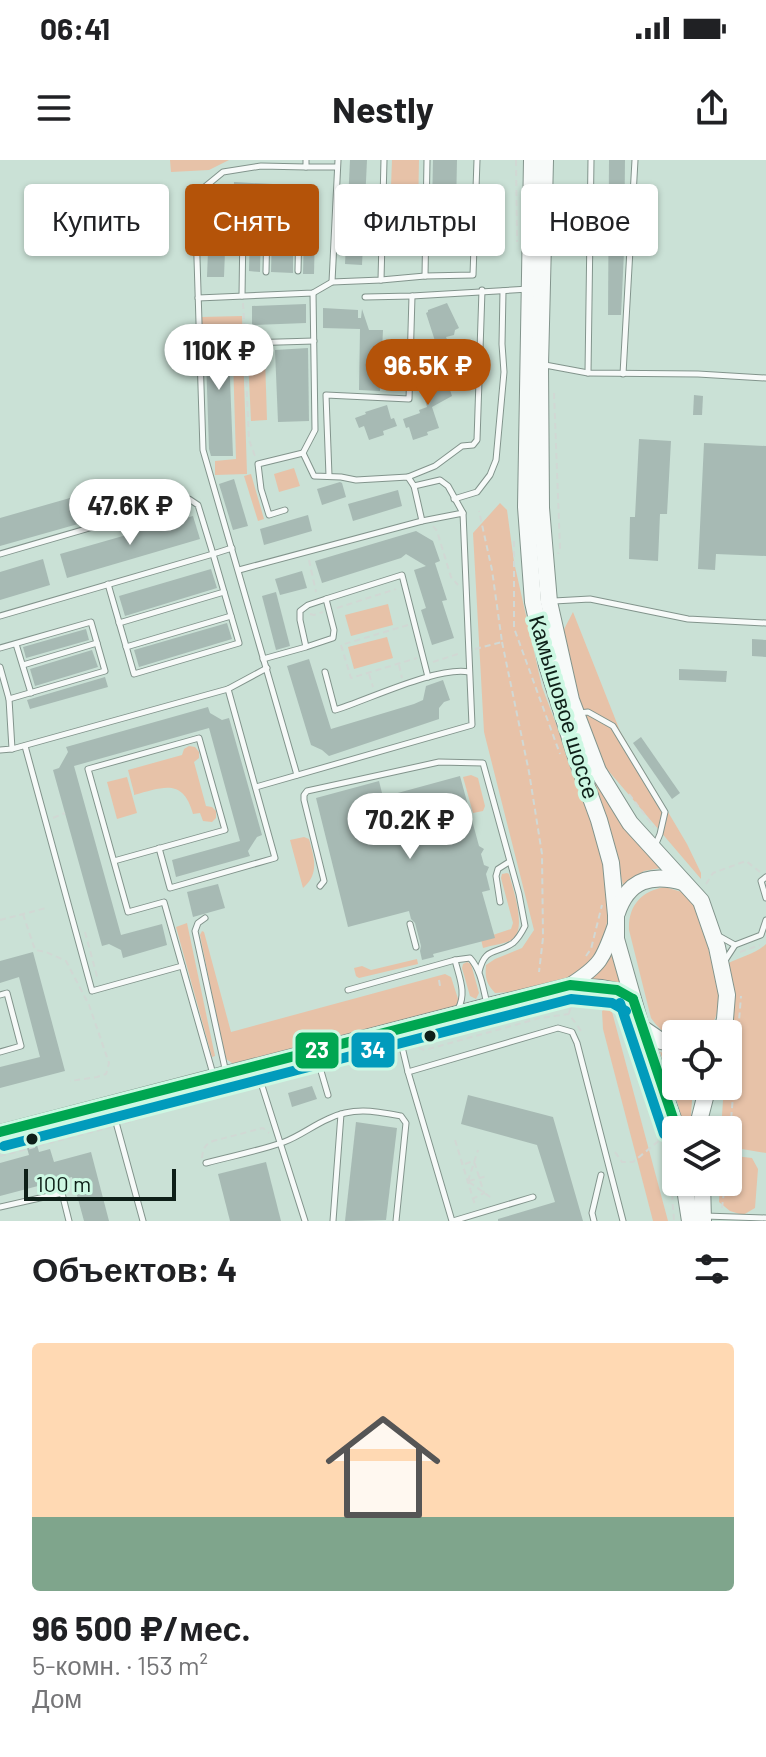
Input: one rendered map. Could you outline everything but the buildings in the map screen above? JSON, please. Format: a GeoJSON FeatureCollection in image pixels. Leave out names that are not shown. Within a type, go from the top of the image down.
{"type":"FeatureCollection","features":[{"type":"Feature","properties":{"kind":"main road","name":"Камышовое шоссе"},"geometry":{"type":"LineString","coordinates":[[532,160],[526,507],[533,602],[547,665],[611,863],[616,939],[665,1116]]}},
{"type":"Feature","properties":{"kind":"main road","name":"Камышовое шоссе"},"geometry":{"type":"LineString","coordinates":[[545,160],[546,365],[541,508],[549,602],[573,707],[598,771],[630,823],[701,901],[727,995],[724,1020]]}},
{"type":"Feature","properties":{"kind":"main road"},"geometry":{"type":"LineString","coordinates":[[572,992],[602,957],[627,892],[650,879],[685,883]]}},
{"type":"Feature","properties":{"kind":"main road"},"geometry":{"type":"LineString","coordinates":[[0,1132],[220,1075],[258,1072],[316,1057],[399,1035],[488,1005],[602,987],[617,990],[633,999]]}},
{"type":"Feature","properties":{"kind":"main road"},"geometry":{"type":"LineString","coordinates":[[641,1027],[650,1036],[662,1041]]}},
{"type":"Feature","properties":{"kind":"main road"},"geometry":{"type":"LineString","coordinates":[[685,1196],[704,1219]]}},
{"type":"Feature","properties":{"kind":"main road"},"geometry":{"type":"LineString","coordinates":[[703,1196],[704,1219]]}},
{"type":"Feature","properties":{"kind":"lane"},"geometry":{"type":"LineString","coordinates":[[381,280],[384,160]]}},
{"type":"Feature","properties":{"kind":"lane"},"geometry":{"type":"LineString","coordinates":[[425,276],[427,160]]}},
{"type":"Feature","properties":{"kind":"lane"},"geometry":{"type":"LineString","coordinates":[[198,298],[313,293],[332,282],[473,275],[477,160]]}},
{"type":"Feature","properties":{"kind":"lane"},"geometry":{"type":"LineString","coordinates":[[588,373],[591,160]]}},
{"type":"Feature","properties":{"kind":"lane"},"geometry":{"type":"LineString","coordinates":[[623,374],[635,160]]}},
{"type":"Feature","properties":{"kind":"lane"},"geometry":{"type":"LineString","coordinates":[[297,775],[203,450],[195,195],[223,172],[261,166],[337,164],[332,282]]}},
{"type":"Feature","properties":{"kind":"lane"},"geometry":{"type":"LineString","coordinates":[[242,296],[243,256]]}},
{"type":"Feature","properties":{"kind":"lane"},"geometry":{"type":"LineString","coordinates":[[266,256],[266,272]]}},
{"type":"Feature","properties":{"kind":"lane"},"geometry":{"type":"LineString","coordinates":[[298,256],[298,271]]}},
{"type":"Feature","properties":{"kind":"lane"},"geometry":{"type":"LineString","coordinates":[[365,297],[530,289]]}},
{"type":"Feature","properties":{"kind":"lane"},"geometry":{"type":"LineString","coordinates":[[303,453],[314,476],[356,480],[408,477],[435,466],[462,446],[473,445],[477,440],[482,290]]}},
{"type":"Feature","properties":{"kind":"lane"},"geometry":{"type":"LineString","coordinates":[[454,499],[477,492],[490,475],[496,460],[504,372],[503,291]]}},
{"type":"Feature","properties":{"kind":"lane"},"geometry":{"type":"LineString","coordinates":[[285,510],[269,515],[258,464],[303,453],[315,430],[313,293]]}},
{"type":"Feature","properties":{"kind":"lane"},"geometry":{"type":"LineString","coordinates":[[329,476],[326,395],[409,399],[412,296]]}},
{"type":"Feature","properties":{"kind":"lane"},"geometry":{"type":"LineString","coordinates":[[245,343],[314,341]]}},
{"type":"Feature","properties":{"kind":"lane"},"geometry":{"type":"LineString","coordinates":[[546,365],[588,373],[766,378]]}},
{"type":"Feature","properties":{"kind":"lane"},"geometry":{"type":"LineString","coordinates":[[408,477],[414,486],[424,523]]}},
{"type":"Feature","properties":{"kind":"lane"},"geometry":{"type":"LineString","coordinates":[[256,787],[472,725],[463,513],[448,486],[440,480],[414,486]]}},
{"type":"Feature","properties":{"kind":"lane"},"geometry":{"type":"LineString","coordinates":[[0,554],[189,499],[198,505],[239,643],[134,674],[108,584]]}},
{"type":"Feature","properties":{"kind":"lane"},"geometry":{"type":"LineString","coordinates":[[239,570],[463,513]]}},
{"type":"Feature","properties":{"kind":"lane"},"geometry":{"type":"LineString","coordinates":[[0,616],[232,548]]}},
{"type":"Feature","properties":{"kind":"lane"},"geometry":{"type":"LineString","coordinates":[[306,647],[300,620],[303,607],[402,575],[428,677]]}},
{"type":"Feature","properties":{"kind":"lane"},"geometry":{"type":"LineString","coordinates":[[119,623],[224,592]]}},
{"type":"Feature","properties":{"kind":"lane"},"geometry":{"type":"LineString","coordinates":[[263,659],[333,638],[326,599]]}},
{"type":"Feature","properties":{"kind":"lane"},"geometry":{"type":"LineString","coordinates":[[549,602],[590,599],[688,619],[766,623]]}},
{"type":"Feature","properties":{"kind":"lane"},"geometry":{"type":"LineString","coordinates":[[126,647],[231,616]]}},
{"type":"Feature","properties":{"kind":"lane"},"geometry":{"type":"LineString","coordinates":[[0,648],[91,622],[105,671],[9,699]]}},
{"type":"Feature","properties":{"kind":"lane"},"geometry":{"type":"LineString","coordinates":[[23,665],[97,643]]}},
{"type":"Feature","properties":{"kind":"lane"},"geometry":{"type":"LineString","coordinates":[[16,644],[31,693]]}},
{"type":"Feature","properties":{"kind":"lane"},"geometry":{"type":"LineString","coordinates":[[0,667],[9,699],[12,749]]}},
{"type":"Feature","properties":{"kind":"lane"},"geometry":{"type":"LineString","coordinates":[[0,750],[25,746],[228,689],[267,668]]}},
{"type":"Feature","properties":{"kind":"lane"},"geometry":{"type":"LineString","coordinates":[[325,672],[335,710],[428,677],[469,672]]}},
{"type":"Feature","properties":{"kind":"lane"},"geometry":{"type":"LineString","coordinates":[[159,848],[170,888],[275,858],[228,689]]}},
{"type":"Feature","properties":{"kind":"lane"},"geometry":{"type":"LineString","coordinates":[[573,707],[613,726],[665,812],[653,851]]}},
{"type":"Feature","properties":{"kind":"lane"},"geometry":{"type":"LineString","coordinates":[[114,861],[225,830],[199,738],[88,769],[128,912],[164,902],[182,966],[220,1075]]}},
{"type":"Feature","properties":{"kind":"lane"},"geometry":{"type":"LineString","coordinates":[[25,746],[92,991],[182,966]]}},
{"type":"Feature","properties":{"kind":"lane"},"geometry":{"type":"LineString","coordinates":[[320,886],[324,881],[304,800],[307,791],[439,762],[483,763],[525,926],[510,945],[485,955],[479,972]]}},
{"type":"Feature","properties":{"kind":"lane"},"geometry":{"type":"LineString","coordinates":[[500,902],[496,876],[498,869],[509,862]]}},
{"type":"Feature","properties":{"kind":"lane"},"geometry":{"type":"LineString","coordinates":[[766,877],[761,881],[766,898]]}},
{"type":"Feature","properties":{"kind":"lane"},"geometry":{"type":"LineString","coordinates":[[205,918],[198,923],[195,931],[220,1075]]}},
{"type":"Feature","properties":{"kind":"lane"},"geometry":{"type":"LineString","coordinates":[[721,966],[735,945],[761,935],[766,920]]}},
{"type":"Feature","properties":{"kind":"lane"},"geometry":{"type":"LineString","coordinates":[[410,924],[416,947]]}},
{"type":"Feature","properties":{"kind":"lane"},"geometry":{"type":"LineString","coordinates":[[712,933],[735,945]]}},
{"type":"Feature","properties":{"kind":"lane"},"geometry":{"type":"LineString","coordinates":[[348,990],[470,958],[479,972],[488,1005]]}},
{"type":"Feature","properties":{"kind":"lane"},"geometry":{"type":"LineString","coordinates":[[455,960],[463,991],[455,1014]]}},
{"type":"Feature","properties":{"kind":"lane"},"geometry":{"type":"LineString","coordinates":[[0,995],[7,993],[21,1046],[0,1052]]}},
{"type":"Feature","properties":{"kind":"lane"},"geometry":{"type":"LineString","coordinates":[[408,1072],[558,1028],[572,1032],[623,1221]]}},
{"type":"Feature","properties":{"kind":"lane"},"geometry":{"type":"LineString","coordinates":[[399,1035],[452,1221],[533,1197]]}},
{"type":"Feature","properties":{"kind":"lane"},"geometry":{"type":"LineString","coordinates":[[316,1057],[328,1095]]}},
{"type":"Feature","properties":{"kind":"lane"},"geometry":{"type":"LineString","coordinates":[[258,1072],[277,1144],[305,1221]]}},
{"type":"Feature","properties":{"kind":"lane"},"geometry":{"type":"LineString","coordinates":[[111,1103],[143,1221]]}},
{"type":"Feature","properties":{"kind":"lane"},"geometry":{"type":"LineString","coordinates":[[204,1160],[277,1144],[341,1114],[365,1110],[401,1116],[406,1123],[396,1221]]}},
{"type":"Feature","properties":{"kind":"lane"},"geometry":{"type":"LineString","coordinates":[[333,1221],[341,1114]]}},
{"type":"Feature","properties":{"kind":"lane"},"geometry":{"type":"LineString","coordinates":[[594,1221],[592,1213],[601,1175]]}},
{"type":"Feature","properties":{"kind":"lane"},"geometry":{"type":"LineString","coordinates":[[0,1207],[62,1193],[69,1221]]}},
{"type":"Feature","properties":{"kind":"lane"},"geometry":{"type":"LineString","coordinates":[[704,1219],[766,1218]]}},
{"type":"Feature","properties":{"kind":"path"},"geometry":{"type":"LineString","coordinates":[[242,296],[249,440],[258,464]]}},
{"type":"Feature","properties":{"kind":"path"},"geometry":{"type":"LineString","coordinates":[[546,365],[556,411],[557,508]]}},
{"type":"Feature","properties":{"kind":"path"},"geometry":{"type":"LineString","coordinates":[[479,511],[542,854],[543,938],[539,972]]}},
{"type":"Feature","properties":{"kind":"path"},"geometry":{"type":"LineString","coordinates":[[424,523],[433,525],[437,531],[451,577],[466,590]]}},
{"type":"Feature","properties":{"kind":"path"},"geometry":{"type":"LineString","coordinates":[[514,537],[514,628],[559,751]]}},
{"type":"Feature","properties":{"kind":"path"},"geometry":{"type":"LineString","coordinates":[[311,557],[310,568],[318,601]]}},
{"type":"Feature","properties":{"kind":"path"},"geometry":{"type":"LineString","coordinates":[[300,611],[314,615],[404,586]]}},
{"type":"Feature","properties":{"kind":"path"},"geometry":{"type":"LineString","coordinates":[[414,623],[341,645],[351,678],[422,657]]}},
{"type":"Feature","properties":{"kind":"path"},"geometry":{"type":"LineString","coordinates":[[424,664],[502,642]]}},
{"type":"Feature","properties":{"kind":"path"},"geometry":{"type":"LineString","coordinates":[[398,664],[404,685]]}},
{"type":"Feature","properties":{"kind":"path"},"geometry":{"type":"LineString","coordinates":[[369,673],[376,695]]}},
{"type":"Feature","properties":{"kind":"path"},"geometry":{"type":"LineString","coordinates":[[53,817],[65,813]]}},
{"type":"Feature","properties":{"kind":"path"},"geometry":{"type":"LineString","coordinates":[[584,960],[591,949],[601,905]]}},
{"type":"Feature","properties":{"kind":"path"},"geometry":{"type":"LineString","coordinates":[[0,920],[46,908]]}},
{"type":"Feature","properties":{"kind":"path"},"geometry":{"type":"LineString","coordinates":[[23,914],[35,950],[66,961],[89,1005],[109,1063],[106,1074],[70,1081]]}},
{"type":"Feature","properties":{"kind":"path"},"geometry":{"type":"LineString","coordinates":[[82,921],[100,988]]}},
{"type":"Feature","properties":{"kind":"path"},"geometry":{"type":"LineString","coordinates":[[439,980],[440,986]]}},
{"type":"Feature","properties":{"kind":"path"},"geometry":{"type":"LineString","coordinates":[[545,1004],[572,992],[588,998],[616,1012],[636,1047]]}},
{"type":"Feature","properties":{"kind":"path"},"geometry":{"type":"LineString","coordinates":[[572,992],[569,1014],[580,1028]]}},
{"type":"Feature","properties":{"kind":"path"},"geometry":{"type":"LineString","coordinates":[[731,1116],[741,996]]}},
{"type":"Feature","properties":{"kind":"path"},"geometry":{"type":"LineString","coordinates":[[399,1035],[414,1048],[425,1050],[540,1018],[569,1014]]}},
{"type":"Feature","properties":{"kind":"path"},"geometry":{"type":"LineString","coordinates":[[0,1156],[148,1116],[258,1072],[399,1035],[430,1034]]}},
{"type":"Feature","properties":{"kind":"path"},"geometry":{"type":"LineString","coordinates":[[204,1160],[206,1144],[263,1128],[277,1144]]}},
{"type":"Feature","properties":{"kind":"path"},"geometry":{"type":"LineString","coordinates":[[614,1151],[622,1162],[633,1162],[662,1138]]}},
{"type":"Feature","properties":{"kind":"path"},"geometry":{"type":"LineString","coordinates":[[455,1140],[477,1214]]}},
{"type":"Feature","properties":{"kind":"path"},"geometry":{"type":"LineString","coordinates":[[468,1182],[478,1150]]}},
{"type":"Feature","properties":{"kind":"path"},"geometry":{"type":"LineString","coordinates":[[463,1164],[474,1162]]}},
{"type":"Feature","properties":{"kind":"path"},"geometry":{"type":"LineString","coordinates":[[474,1162],[484,1193]]}},
{"type":"Feature","properties":{"kind":"path"},"geometry":{"type":"LineString","coordinates":[[468,1182],[487,1176]]}},
{"type":"Feature","properties":{"kind":"path"},"geometry":{"type":"LineString","coordinates":[[468,1182],[495,1201]]}},
{"type":"Feature","properties":{"kind":"path"},"geometry":{"type":"LineString","coordinates":[[473,1199],[484,1193]]}},
{"type":"Feature","properties":{"kind":"path"},"geometry":{"type":"LineString","coordinates":[[674,1221],[675,1196]]}},
{"type":"Feature","properties":{"kind":"path"},"geometry":{"type":"LineString","coordinates":[[704,1219],[717,1196]]}},
{"type":"Feature","properties":{"kind":"shaded area"},"geometry":{"type":"Polygon","coordinates":[[[170,160],[229,160],[209,170],[171,172],[170,160]]]}},
{"type":"Feature","properties":{"kind":"shaded area"},"geometry":{"type":"Polygon","coordinates":[[[392,160],[419,160],[419,184],[391,184],[392,160]]]}},
{"type":"Feature","properties":{"kind":"shaded area"},"geometry":{"type":"Polygon","coordinates":[[[242,316],[247,474],[215,475],[215,461],[236,459],[232,325],[202,326],[202,317],[242,316]]]}},
{"type":"Feature","properties":{"kind":"shaded area"},"geometry":{"type":"Polygon","coordinates":[[[248,358],[265,358],[267,420],[251,421],[248,358]]]}},
{"type":"Feature","properties":{"kind":"shaded area"},"geometry":{"type":"Polygon","coordinates":[[[294,468],[300,486],[279,492],[274,474],[294,468]]]}},
{"type":"Feature","properties":{"kind":"shaded area"},"geometry":{"type":"Polygon","coordinates":[[[251,474],[264,519],[258,521],[244,476],[251,474]]]}},
{"type":"Feature","properties":{"kind":"shaded area"},"geometry":{"type":"Polygon","coordinates":[[[500,503],[507,510],[514,562],[542,687],[599,837],[610,903],[603,947],[574,978],[495,993],[487,980],[486,965],[522,948],[534,930],[484,732],[473,533],[500,503]]]}},
{"type":"Feature","properties":{"kind":"shaded area"},"geometry":{"type":"Polygon","coordinates":[[[388,604],[393,625],[351,636],[345,615],[388,604]]]}},
{"type":"Feature","properties":{"kind":"shaded area"},"geometry":{"type":"Polygon","coordinates":[[[573,612],[620,731],[687,844],[701,879],[606,768],[594,746],[561,635],[573,612]]]}},
{"type":"Feature","properties":{"kind":"shaded area"},"geometry":{"type":"Polygon","coordinates":[[[387,637],[393,658],[354,669],[348,647],[387,637]]]}},
{"type":"Feature","properties":{"kind":"shaded area"},"geometry":{"type":"Polygon","coordinates":[[[189,746],[199,752],[199,758],[194,762],[206,806],[216,811],[212,822],[203,821],[200,813],[193,814],[184,795],[178,790],[163,788],[134,795],[128,770],[182,755],[189,746]]]}},
{"type":"Feature","properties":{"kind":"shaded area"},"geometry":{"type":"Polygon","coordinates":[[[590,768],[621,824],[661,868],[644,871],[623,885],[612,837],[587,769],[590,768]]]}},
{"type":"Feature","properties":{"kind":"shaded area"},"geometry":{"type":"Polygon","coordinates":[[[471,775],[478,778],[485,806],[483,811],[473,813],[463,777],[471,775]]]}},
{"type":"Feature","properties":{"kind":"shaded area"},"geometry":{"type":"Polygon","coordinates":[[[127,777],[137,813],[117,819],[107,782],[127,777]]]}},
{"type":"Feature","properties":{"kind":"shaded area"},"geometry":{"type":"Polygon","coordinates":[[[309,839],[313,852],[314,871],[303,888],[290,840],[309,839]]]}},
{"type":"Feature","properties":{"kind":"shaded area"},"geometry":{"type":"Polygon","coordinates":[[[507,873],[518,907],[517,932],[508,942],[483,948],[481,939],[511,929],[513,923],[501,878],[502,874],[507,873]]]}},
{"type":"Feature","properties":{"kind":"shaded area"},"geometry":{"type":"Polygon","coordinates":[[[665,887],[685,893],[698,908],[719,991],[718,1011],[714,1020],[662,1020],[662,1030],[651,1018],[629,921],[638,901],[665,887]]]}},
{"type":"Feature","properties":{"kind":"shaded area"},"geometry":{"type":"Polygon","coordinates":[[[187,923],[215,1056],[212,1057],[176,927],[187,923]]]}},
{"type":"Feature","properties":{"kind":"shaded area"},"geometry":{"type":"Polygon","coordinates":[[[202,931],[231,1032],[445,974],[451,977],[459,1002],[454,1007],[238,1067],[226,1059],[223,1048],[200,935],[202,931]]]}},
{"type":"Feature","properties":{"kind":"shaded area"},"geometry":{"type":"Polygon","coordinates":[[[766,944],[766,1153],[742,1149],[742,1116],[722,1116],[723,1100],[742,1100],[742,1020],[730,1020],[727,964],[766,944]]]}},
{"type":"Feature","properties":{"kind":"shaded area"},"geometry":{"type":"Polygon","coordinates":[[[613,951],[623,989],[588,978],[613,951]]]}},
{"type":"Feature","properties":{"kind":"shaded area"},"geometry":{"type":"Polygon","coordinates":[[[417,959],[418,964],[359,978],[354,968],[362,966],[371,970],[417,959]]]}},
{"type":"Feature","properties":{"kind":"shaded area"},"geometry":{"type":"Polygon","coordinates":[[[467,962],[471,964],[479,993],[476,999],[470,996],[462,968],[467,962]]]}},
{"type":"Feature","properties":{"kind":"shaded area"},"geometry":{"type":"Polygon","coordinates":[[[611,1008],[668,1221],[653,1221],[603,1029],[602,1011],[611,1008]]]}},
{"type":"Feature","properties":{"kind":"shaded area"},"geometry":{"type":"Polygon","coordinates":[[[677,1100],[692,1100],[691,1116],[681,1116],[677,1100]]]}},
{"type":"Feature","properties":{"kind":"shaded area"},"geometry":{"type":"Polygon","coordinates":[[[742,1157],[752,1158],[758,1169],[755,1208],[743,1215],[730,1211],[719,1202],[719,1196],[742,1196],[742,1157]]]}},
{"type":"Feature","properties":{"kind":"transit line","name":"23"},"geometry":{"type":"LineString","coordinates":[[0,1132],[570,985],[617,990],[633,999]]}},
{"type":"Feature","properties":{"kind":"transit line","name":"34"},"geometry":{"type":"LineString","coordinates":[[4,1146],[571,999],[612,1003],[626,1011]]}},
{"type":"Feature","properties":{"kind":"transit line","name":"23"},"geometry":{"type":"LineString","coordinates":[[633,999],[672,1116]]}},
{"type":"Feature","properties":{"kind":"transit line","name":"34"},"geometry":{"type":"LineString","coordinates":[[620,1003],[662,1128]]}}]}
